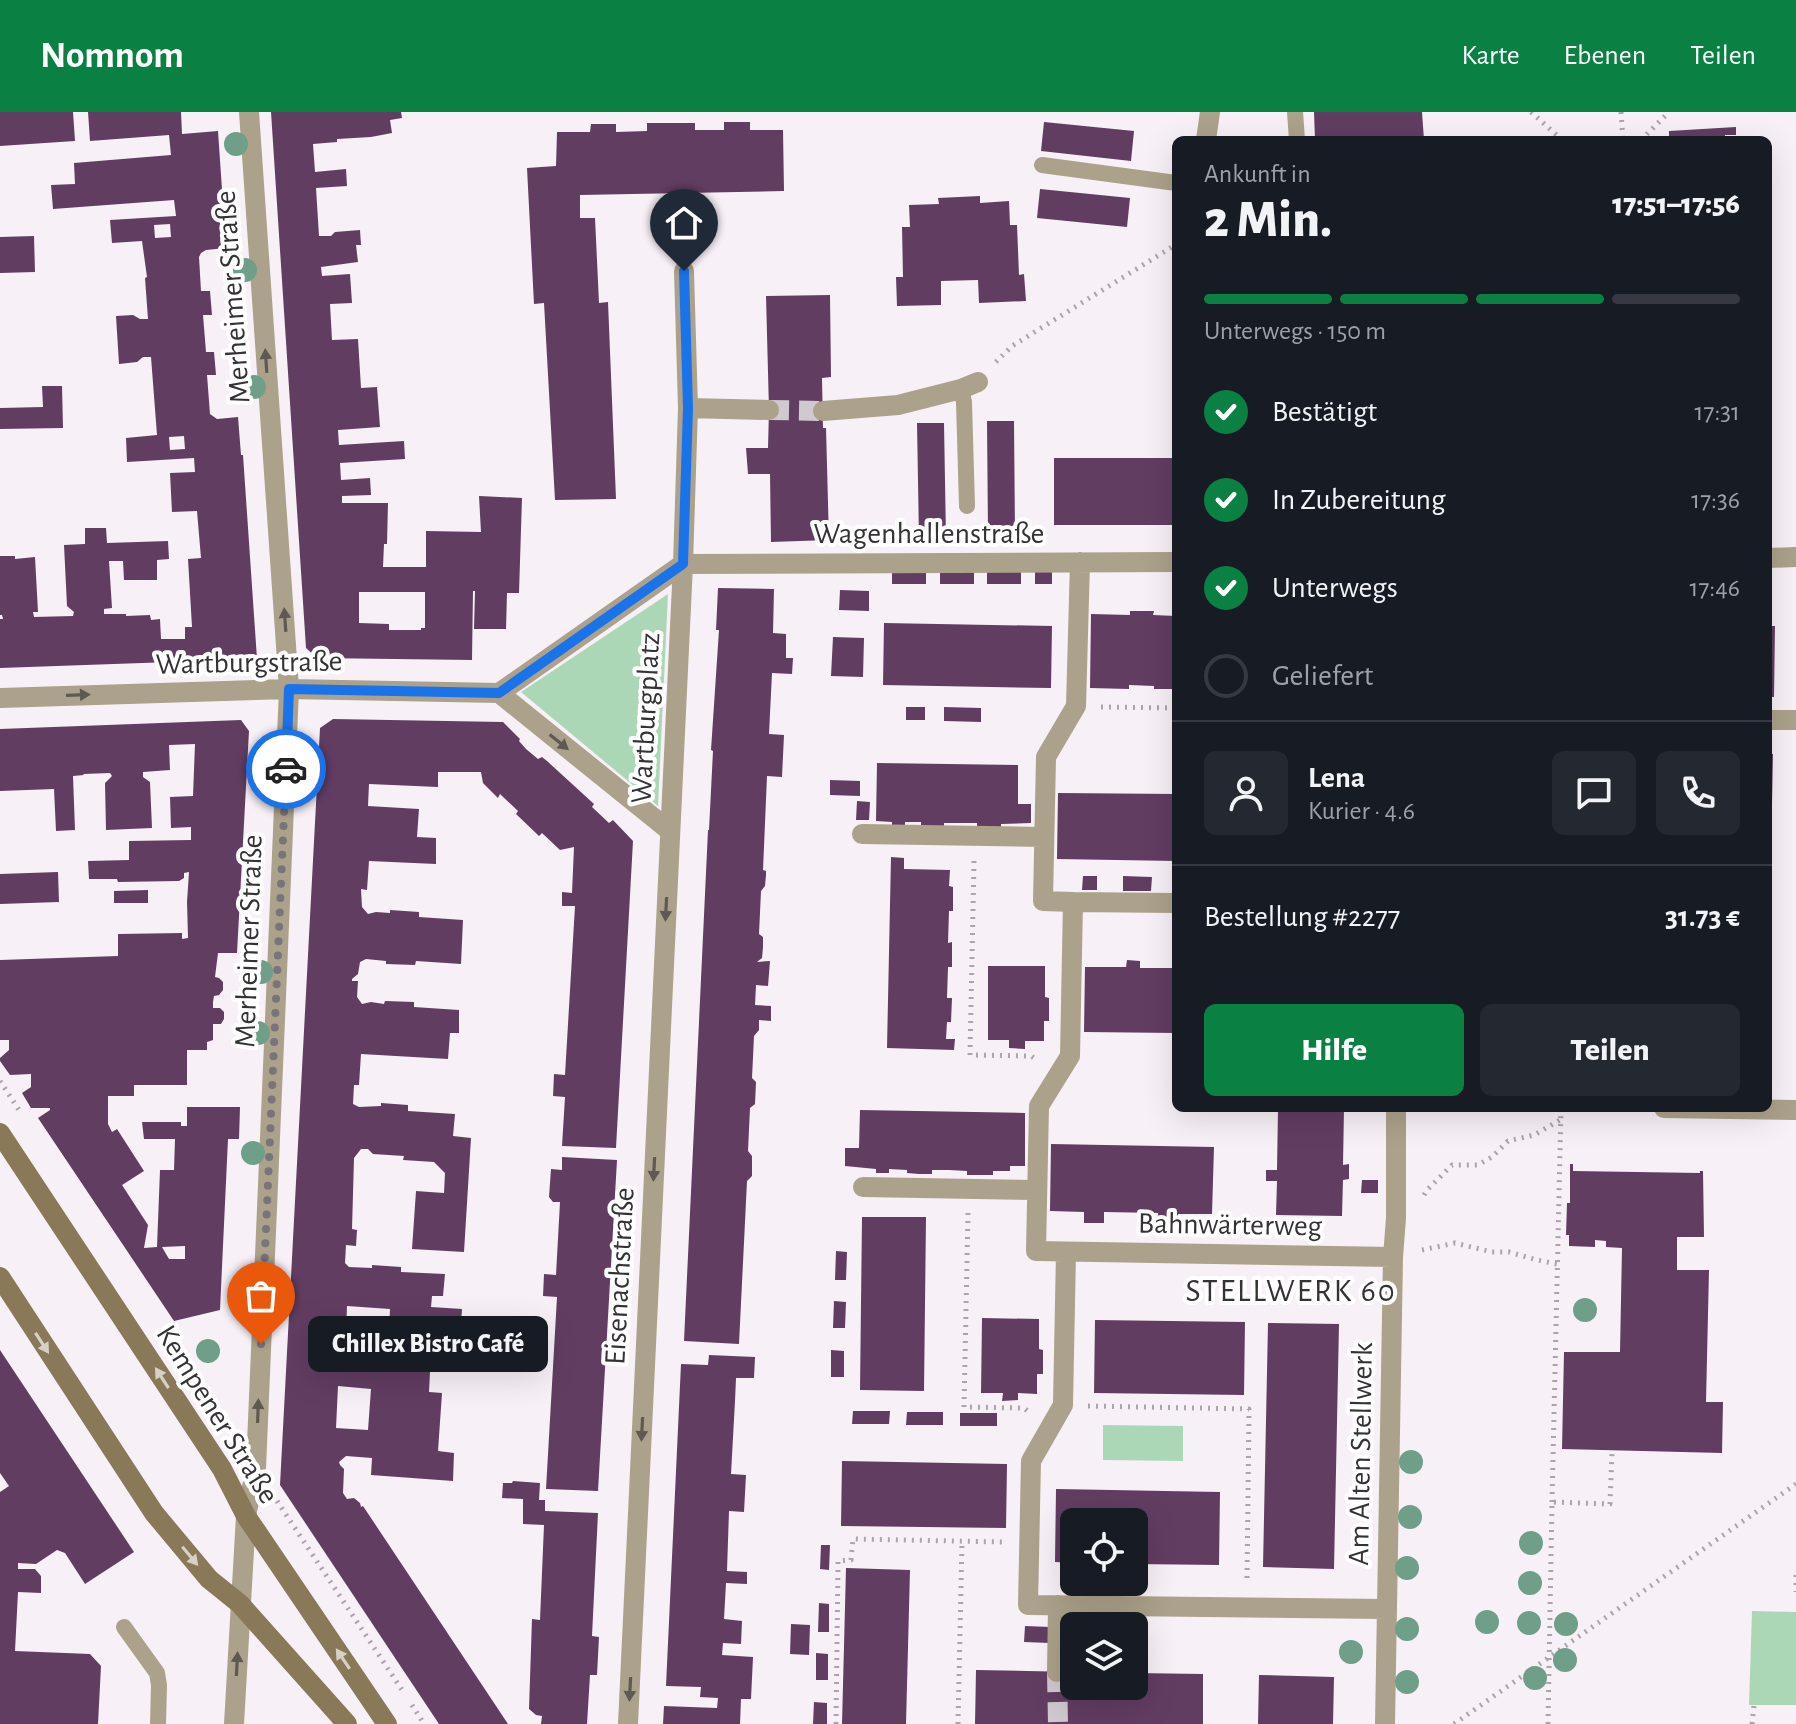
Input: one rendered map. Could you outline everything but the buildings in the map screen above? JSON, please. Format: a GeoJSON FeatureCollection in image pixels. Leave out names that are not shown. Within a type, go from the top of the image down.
{"type":"FeatureCollection","features":[{"type":"Feature","properties":{"kind":"main road","name":"Kempener Straße"},"geometry":{"type":"LineString","coordinates":[[0,1133],[222,1469],[246,1516],[387,1724]]}},
{"type":"Feature","properties":{"kind":"main road"},"geometry":{"type":"LineString","coordinates":[[0,1277],[154,1513],[209,1579],[240,1604],[347,1724]]}},
{"type":"Feature","properties":{"kind":"street","name":"Merheimer Straße"},"geometry":{"type":"LineString","coordinates":[[234,1724],[246,1516],[256,1468],[289,689],[249,112]]}},
{"type":"Feature","properties":{"kind":"street"},"geometry":{"type":"LineString","coordinates":[[1207,136],[1210,112]]}},
{"type":"Feature","properties":{"kind":"street"},"geometry":{"type":"LineString","coordinates":[[683,564],[688,408],[684,271]]}},
{"type":"Feature","properties":{"kind":"street"},"geometry":{"type":"LineString","coordinates":[[823,411],[898,405],[969,385]]}},
{"type":"Feature","properties":{"kind":"street"},"geometry":{"type":"LineString","coordinates":[[688,408],[769,410]]}},
{"type":"Feature","properties":{"kind":"street"},"geometry":{"type":"LineString","coordinates":[[1772,558],[1796,557]]}},
{"type":"Feature","properties":{"kind":"street"},"geometry":{"type":"LineString","coordinates":[[1080,562],[1076,706],[1046,757],[1043,901],[1172,903]]}},
{"type":"Feature","properties":{"kind":"street","name":"Wagenhallenstraße"},"geometry":{"type":"LineString","coordinates":[[683,564],[1172,562]]}},
{"type":"Feature","properties":{"kind":"street","name":"Wartburgplatz"},"geometry":{"type":"LineString","coordinates":[[670,831],[499,693],[683,564]]}},
{"type":"Feature","properties":{"kind":"street","name":"Wartburgplatz"},"geometry":{"type":"LineString","coordinates":[[670,831],[683,564]]}},
{"type":"Feature","properties":{"kind":"street","name":"Wartburgstraße"},"geometry":{"type":"LineString","coordinates":[[0,698],[289,689],[499,693]]}},
{"type":"Feature","properties":{"kind":"street"},"geometry":{"type":"LineString","coordinates":[[1772,720],[1796,720]]}},
{"type":"Feature","properties":{"kind":"street","name":"Eisenachstraße"},"geometry":{"type":"LineString","coordinates":[[628,1724],[670,831]]}},
{"type":"Feature","properties":{"kind":"street"},"geometry":{"type":"LineString","coordinates":[[862,834],[1044,837]]}},
{"type":"Feature","properties":{"kind":"street","name":"Bahnwärterweg"},"geometry":{"type":"LineString","coordinates":[[1073,902],[1070,1056],[1039,1106],[1036,1251],[1393,1257]]}},
{"type":"Feature","properties":{"kind":"street"},"geometry":{"type":"LineString","coordinates":[[1772,1110],[1796,1110]]}},
{"type":"Feature","properties":{"kind":"street","name":"Am Alten Stellwerk"},"geometry":{"type":"LineString","coordinates":[[1385,1724],[1396,1112]]}},
{"type":"Feature","properties":{"kind":"street"},"geometry":{"type":"LineString","coordinates":[[863,1187],[1037,1190]]}},
{"type":"Feature","properties":{"kind":"street"},"geometry":{"type":"LineString","coordinates":[[1029,1542],[1031,1461],[1063,1405],[1066,1252]]}},
{"type":"Feature","properties":{"kind":"street","name":"Am Alten Stellwerk"},"geometry":{"type":"LineString","coordinates":[[1029,1542],[1028,1605],[1387,1609]]}},
{"type":"Feature","properties":{"kind":"street"},"geometry":{"type":"LineString","coordinates":[[1057,1672],[1058,1605]]}},
{"type":"Feature","properties":{"kind":"lane"},"geometry":{"type":"LineString","coordinates":[[1295,112],[1297,136]]}},
{"type":"Feature","properties":{"kind":"lane"},"geometry":{"type":"LineString","coordinates":[[1042,165],[1172,182]]}},
{"type":"Feature","properties":{"kind":"lane"},"geometry":{"type":"LineString","coordinates":[[967,506],[964,402],[969,385]]}},
{"type":"Feature","properties":{"kind":"lane"},"geometry":{"type":"LineString","coordinates":[[124,1627],[157,1673],[158,1724]]}},
{"type":"Feature","properties":{"kind":"path"},"geometry":{"type":"LineString","coordinates":[[1531,112],[1558,136]]}},
{"type":"Feature","properties":{"kind":"path"},"geometry":{"type":"LineString","coordinates":[[1621,112],[1623,136]]}},
{"type":"Feature","properties":{"kind":"path"},"geometry":{"type":"LineString","coordinates":[[1645,136],[1669,112]]}},
{"type":"Feature","properties":{"kind":"path"},"geometry":{"type":"LineString","coordinates":[[969,385],[1012,346],[1172,247]]}},
{"type":"Feature","properties":{"kind":"path"},"geometry":{"type":"LineString","coordinates":[[1076,706],[1172,708]]}},
{"type":"Feature","properties":{"kind":"path"},"geometry":{"type":"LineString","coordinates":[[974,836],[970,1055],[1031,1056],[1058,1076]]}},
{"type":"Feature","properties":{"kind":"path"},"geometry":{"type":"LineString","coordinates":[[1548,1724],[1561,1112]]}},
{"type":"Feature","properties":{"kind":"path"},"geometry":{"type":"LineString","coordinates":[[1396,1218],[1412,1217],[1427,1190],[1452,1165],[1478,1165],[1492,1157],[1508,1141],[1534,1135],[1561,1120]]}},
{"type":"Feature","properties":{"kind":"path"},"geometry":{"type":"LineString","coordinates":[[968,1188],[964,1407],[1024,1408],[1050,1428]]}},
{"type":"Feature","properties":{"kind":"path"},"geometry":{"type":"LineString","coordinates":[[1393,1257],[1455,1243],[1557,1264]]}},
{"type":"Feature","properties":{"kind":"path"},"geometry":{"type":"LineString","coordinates":[[1063,1405],[1249,1409],[1247,1608]]}},
{"type":"Feature","properties":{"kind":"path"},"geometry":{"type":"LineString","coordinates":[[1552,1502],[1610,1504],[1612,1453]]}},
{"type":"Feature","properties":{"kind":"path"},"geometry":{"type":"LineString","coordinates":[[1454,1724],[1796,1484]]}},
{"type":"Feature","properties":{"kind":"path"},"geometry":{"type":"LineString","coordinates":[[836,1724],[838,1561],[851,1560],[853,1539],[1029,1542]]}},
{"type":"Feature","properties":{"kind":"path"},"geometry":{"type":"LineString","coordinates":[[958,1724],[962,1541]]}},
{"type":"Feature","properties":{"kind":"path"},"geometry":{"type":"LineString","coordinates":[[1796,1575],[1796,1592]]}},
{"type":"Feature","properties":{"kind":"path"},"geometry":{"type":"LineString","coordinates":[[1752,1724],[1754,1705]]}},
{"type":"Feature","properties":{"kind":"green space"},"geometry":{"type":"Polygon","coordinates":[[[668,594],[658,806],[521,692],[668,594]]]}},
{"type":"Feature","properties":{"kind":"green space"},"geometry":{"type":"Polygon","coordinates":[[[1103,1425],[1183,1426],[1183,1461],[1103,1460],[1103,1425]]]}},
{"type":"Feature","properties":{"kind":"green space"},"geometry":{"type":"Polygon","coordinates":[[[1752,1611],[1796,1612],[1796,1705],[1749,1705],[1752,1611]]]}},
{"type":"Feature","properties":{"kind":"tunnel"},"geometry":{"type":"LineString","coordinates":[[769,410],[823,411]]}},
{"type":"Feature","properties":{"kind":"tunnel"},"geometry":{"type":"LineString","coordinates":[[1057,1672],[1058,1724]]}},
{"type":"Feature","properties":{"kind":"way so far"},"geometry":{"type":"LineString","coordinates":[[261,1344],[286,769]]}},
{"type":"Feature","properties":{"kind":"place","name":"Chillex Bistro Café"},"geometry":{"type":"Point","coordinates":[261,1344]}},
{"type":"Feature","properties":{"kind":"district","name":"STELLWERK 60"},"geometry":{"type":"Point","coordinates":[1291,1290]}},
{"type":"Feature","properties":{"kind":"route"},"geometry":{"type":"LineString","coordinates":[[286,769],[289,689],[499,693],[683,564],[688,408],[684,271]]}}]}
